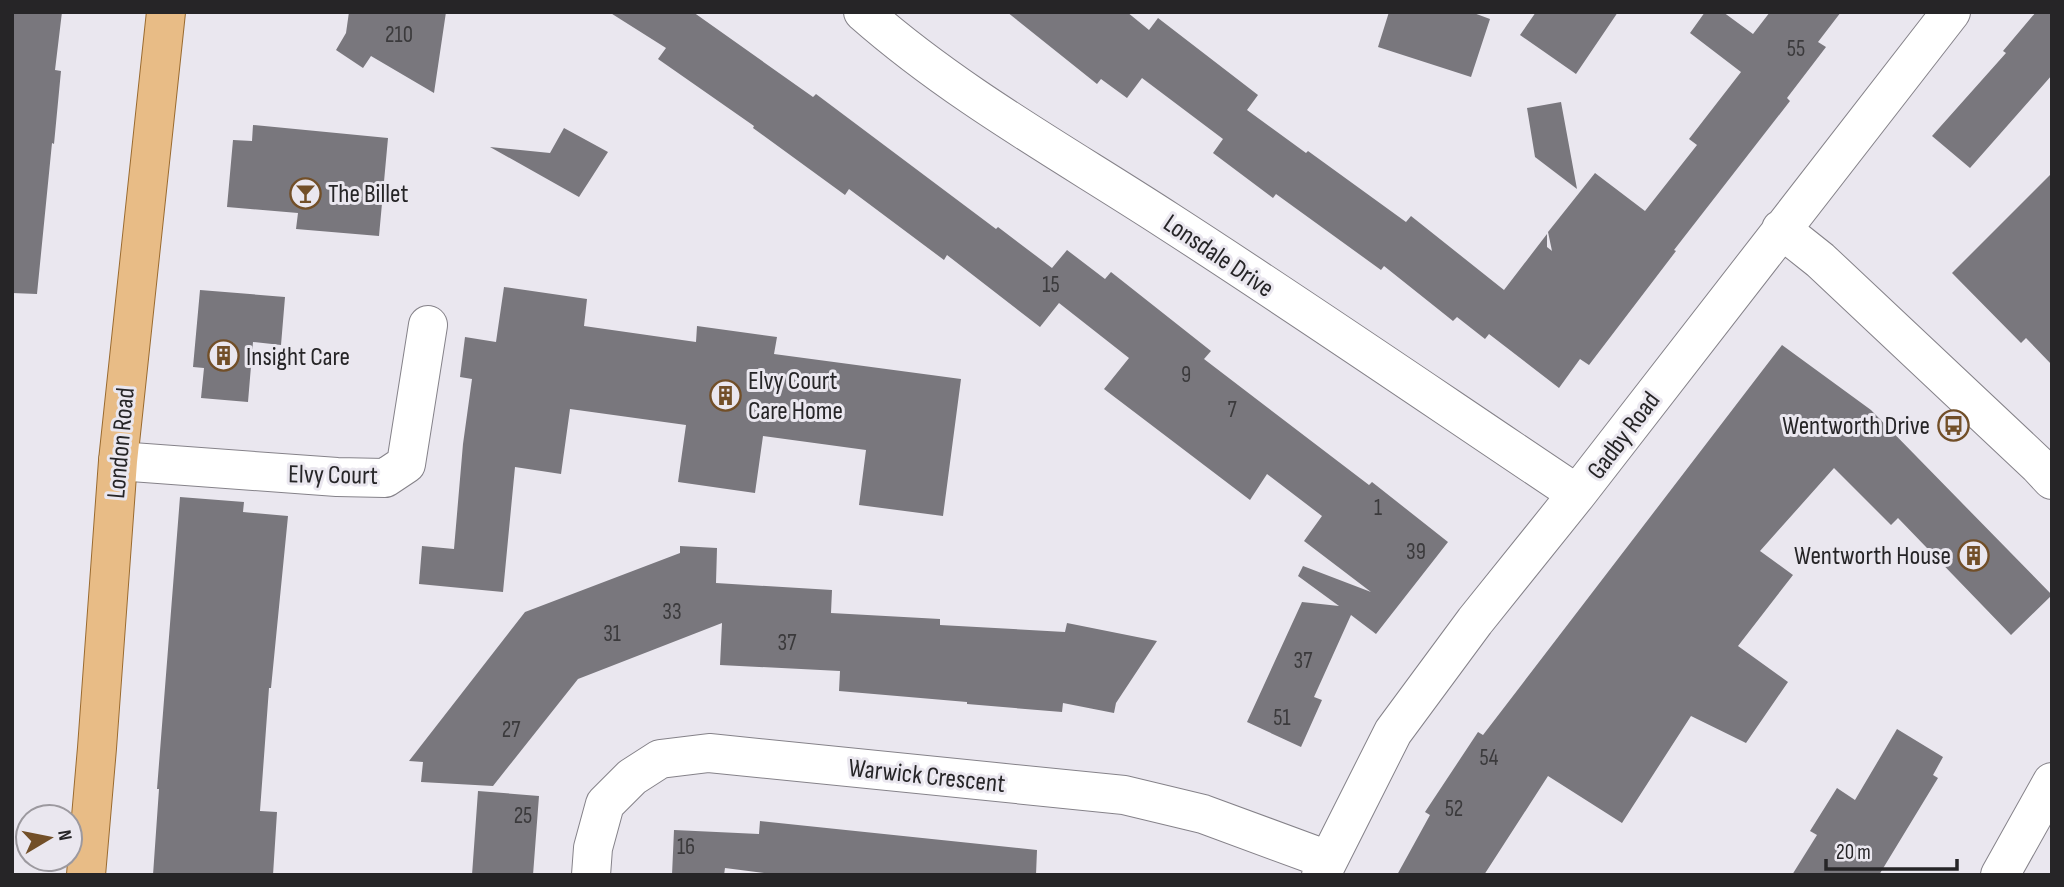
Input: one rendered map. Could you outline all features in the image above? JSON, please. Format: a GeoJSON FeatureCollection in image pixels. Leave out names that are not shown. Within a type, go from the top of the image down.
{"type":"FeatureCollection","features":[{"type":"Feature","properties":{"kind":"main road","name":"London Road"},"geometry":{"type":"LineString","coordinates":[[86,875],[118,461],[166,12]]}},
{"type":"Feature","properties":{"kind":"street","name":"Lonsdale Drive"},"geometry":{"type":"LineString","coordinates":[[863,12],[902,46],[990,107],[1171,222],[1577,494]]}},
{"type":"Feature","properties":{"kind":"street","name":"Gadby Road"},"geometry":{"type":"LineString","coordinates":[[1324,867],[1393,732],[1475,621],[1577,494],[1941,17]]}},
{"type":"Feature","properties":{"kind":"street"},"geometry":{"type":"LineString","coordinates":[[1781,229],[1829,270],[2052,480]]}},
{"type":"Feature","properties":{"kind":"street","name":"Elvy Court"},"geometry":{"type":"LineString","coordinates":[[118,461],[385,478],[406,464],[428,325]]}},
{"type":"Feature","properties":{"kind":"street","name":"Warwick Crescent"},"geometry":{"type":"LineString","coordinates":[[590,875],[593,848],[606,804],[632,777],[660,758],[709,753],[1124,795],[1203,814],[1324,867]]}},
{"type":"Feature","properties":{"kind":"street"},"geometry":{"type":"LineString","coordinates":[[2000,875],[2052,782]]}},
{"type":"Feature","properties":{"kind":"building"},"geometry":{"type":"Polygon","coordinates":[[[12,12],[62,12],[55,70],[61,71],[37,294],[12,293],[12,12]]]}},
{"type":"Feature","properties":{"kind":"building"},"geometry":{"type":"Polygon","coordinates":[[[349,12],[446,12],[434,93],[371,56],[363,68],[336,50],[346,33],[349,12]]]}},
{"type":"Feature","properties":{"kind":"building"},"geometry":{"type":"Polygon","coordinates":[[[609,12],[693,12],[813,97],[816,94],[1052,268],[1067,250],[1105,279],[1111,272],[1211,351],[1204,359],[1369,485],[1372,482],[1448,542],[1376,634],[1351,615],[1314,697],[1322,700],[1301,747],[1247,722],[1302,602],[1339,606],[1298,576],[1303,566],[1371,592],[1304,541],[1322,516],[1267,474],[1250,500],[1104,389],[1129,358],[1059,303],[1040,327],[947,255],[944,260],[849,189],[845,195],[753,128],[754,126],[658,59],[666,48],[609,12]]]}},
{"type":"Feature","properties":{"kind":"building"},"geometry":{"type":"Polygon","coordinates":[[[1007,12],[1127,12],[1149,30],[1158,18],[1258,95],[1247,110],[1406,222],[1411,216],[1504,290],[1547,234],[1547,247],[1552,251],[1548,232],[1595,173],[1645,211],[1697,145],[1689,139],[1741,72],[1690,33],[1705,12],[1723,12],[1753,34],[1770,12],[1841,12],[1818,42],[1826,47],[1787,98],[1790,101],[1589,365],[1580,359],[1559,388],[1489,334],[1485,339],[1457,317],[1453,321],[1384,266],[1381,270],[1276,194],[1273,198],[1213,153],[1223,139],[1142,78],[1127,98],[1101,79],[1097,84],[1007,12]]]}},
{"type":"Feature","properties":{"kind":"building"},"geometry":{"type":"Polygon","coordinates":[[[1389,12],[1471,12],[1490,19],[1471,77],[1378,47],[1389,12]]]}},
{"type":"Feature","properties":{"kind":"building"},"geometry":{"type":"Polygon","coordinates":[[[1536,12],[1618,12],[1576,74],[1520,35],[1536,12]]]}},
{"type":"Feature","properties":{"kind":"building"},"geometry":{"type":"Polygon","coordinates":[[[2036,12],[2052,12],[2052,75],[1970,168],[1932,136],[2006,53],[2003,51],[2036,12]]]}},
{"type":"Feature","properties":{"kind":"building"},"geometry":{"type":"Polygon","coordinates":[[[1561,102],[1577,189],[1535,157],[1527,108],[1561,102]]]}},
{"type":"Feature","properties":{"kind":"building","name":"The Billet"},"geometry":{"type":"Polygon","coordinates":[[[253,125],[388,138],[379,236],[296,229],[298,213],[227,207],[233,140],[252,141],[253,125]]]}},
{"type":"Feature","properties":{"kind":"building"},"geometry":{"type":"Polygon","coordinates":[[[564,128],[608,152],[579,197],[490,147],[550,153],[564,128]]]}},
{"type":"Feature","properties":{"kind":"building"},"geometry":{"type":"Polygon","coordinates":[[[2052,173],[2052,365],[2026,338],[2021,343],[1952,273],[2052,173]]]}},
{"type":"Feature","properties":{"kind":"building","name":"Elvy Court Care Home"},"geometry":{"type":"Polygon","coordinates":[[[504,287],[587,299],[584,326],[696,342],[697,326],[777,337],[774,354],[961,379],[943,516],[859,505],[866,450],[763,436],[755,493],[678,482],[686,425],[570,409],[561,474],[515,467],[503,592],[419,584],[422,546],[454,549],[463,444],[472,379],[460,377],[465,337],[496,342],[504,287]]]}},
{"type":"Feature","properties":{"kind":"building","name":"Insight Care"},"geometry":{"type":"Polygon","coordinates":[[[200,290],[285,297],[281,345],[253,342],[248,402],[201,398],[204,368],[193,367],[200,290]]]}},
{"type":"Feature","properties":{"kind":"building"},"geometry":{"type":"Polygon","coordinates":[[[1782,345],[1871,410],[2052,595],[2011,635],[1898,518],[1891,525],[1834,468],[1760,551],[1793,575],[1738,646],[1788,682],[1746,743],[1691,716],[1622,823],[1548,776],[1484,875],[1397,875],[1430,815],[1425,812],[1478,732],[1483,735],[1782,345]]]}},
{"type":"Feature","properties":{"kind":"building"},"geometry":{"type":"Polygon","coordinates":[[[180,497],[244,502],[243,512],[288,516],[269,688],[260,811],[277,812],[273,875],[153,875],[157,789],[180,497]]]}},
{"type":"Feature","properties":{"kind":"building"},"geometry":{"type":"Polygon","coordinates":[[[680,546],[717,548],[716,583],[832,590],[831,613],[940,619],[940,625],[1065,632],[1067,623],[1157,641],[1116,703],[1114,713],[1063,703],[1062,712],[839,691],[840,671],[720,665],[722,623],[578,679],[493,786],[421,782],[423,762],[409,761],[525,612],[680,553],[680,546]]]}},
{"type":"Feature","properties":{"kind":"building"},"geometry":{"type":"Polygon","coordinates":[[[1897,729],[1943,757],[1933,775],[1938,778],[1879,875],[1792,875],[1817,835],[1810,831],[1837,788],[1855,800],[1897,729]]]}},
{"type":"Feature","properties":{"kind":"building"},"geometry":{"type":"Polygon","coordinates":[[[478,791],[539,796],[533,875],[472,875],[478,791]]]}},
{"type":"Feature","properties":{"kind":"building"},"geometry":{"type":"Polygon","coordinates":[[[760,821],[1037,850],[1036,875],[781,875],[725,868],[724,875],[672,875],[674,830],[759,834],[760,821]]]}},
{"type":"Feature","properties":{"kind":"place","name":"The Billet"},"geometry":{"type":"Point","coordinates":[305,193]}},
{"type":"Feature","properties":{"kind":"place","name":"Insight Care"},"geometry":{"type":"Point","coordinates":[223,356]}},
{"type":"Feature","properties":{"kind":"place","name":"Elvy Court Care Home"},"geometry":{"type":"Point","coordinates":[725,395]}},
{"type":"Feature","properties":{"kind":"place","name":"Wentworth Drive"},"geometry":{"type":"Point","coordinates":[1953,425]}},
{"type":"Feature","properties":{"kind":"place","name":"Wentworth House"},"geometry":{"type":"Point","coordinates":[1974,555]}}]}
